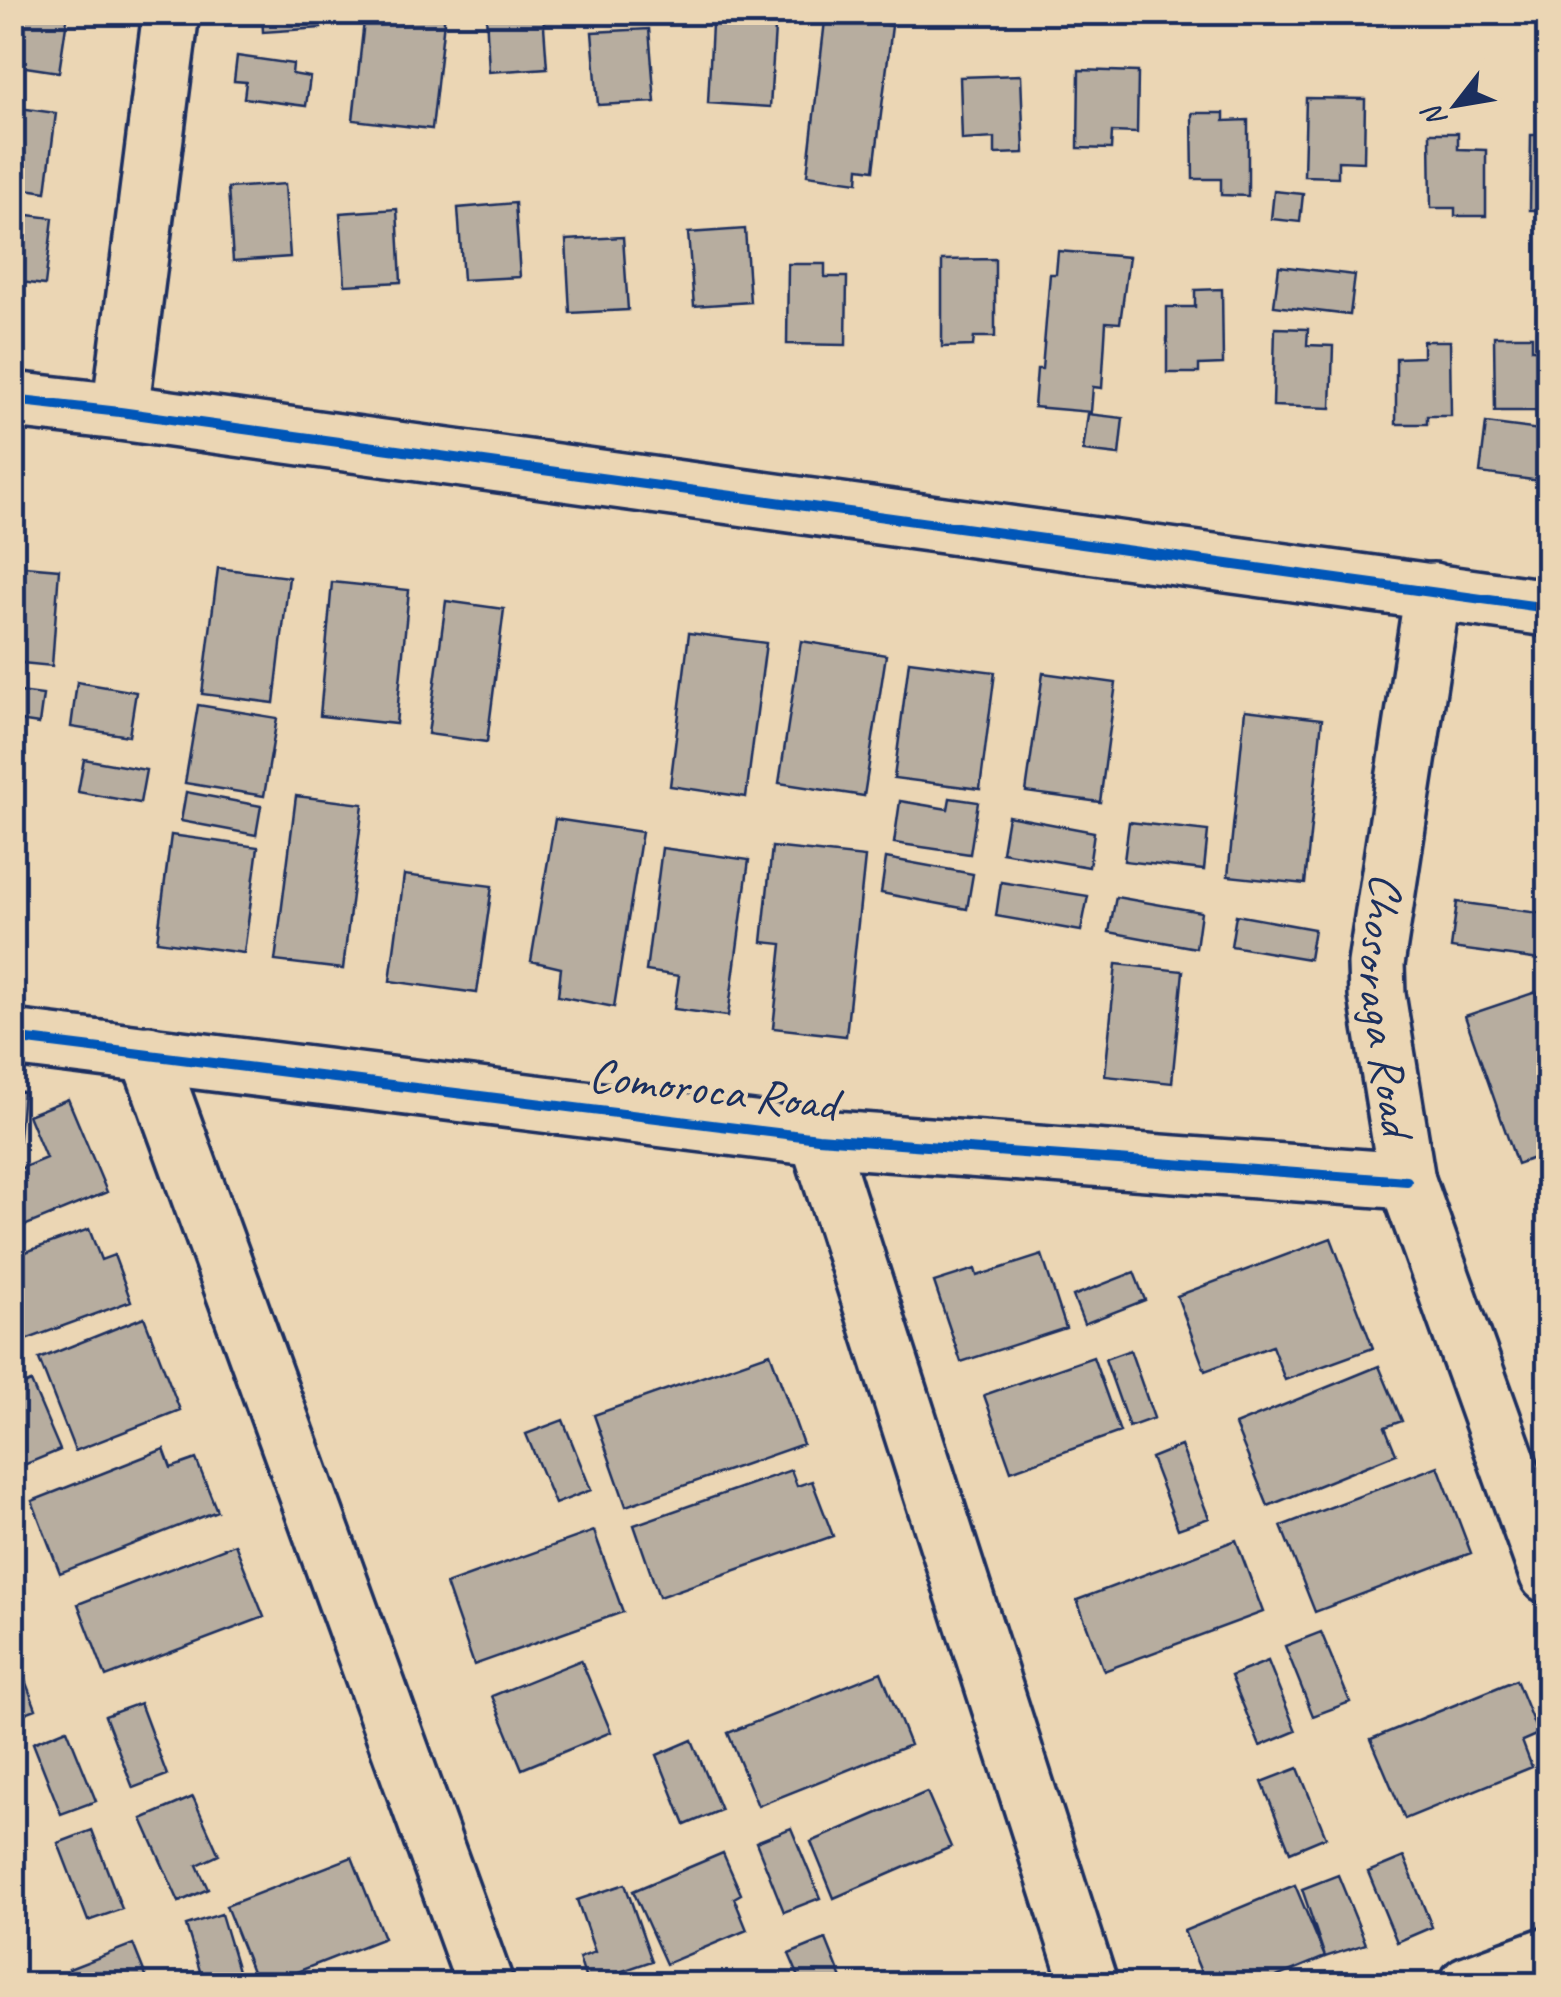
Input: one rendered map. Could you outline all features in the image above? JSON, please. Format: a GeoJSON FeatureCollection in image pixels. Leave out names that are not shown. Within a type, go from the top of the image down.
{"type":"FeatureCollection","features":[{"type":"Feature","properties":{"kind":"street"},"geometry":{"type":"LineString","coordinates":[[120,412],[171,12]]}},
{"type":"Feature","properties":{"kind":"street"},"geometry":{"type":"LineString","coordinates":[[12,400],[1548,608]]}},
{"type":"Feature","properties":{"kind":"street","name":"Chosoraga Road"},"geometry":{"type":"LineString","coordinates":[[1433,591],[1376,964],[1377,995],[1408,1182],[1548,1575]]}},
{"type":"Feature","properties":{"kind":"street","name":"Comoroca Road"},"geometry":{"type":"LineString","coordinates":[[12,1038],[818,1138],[1408,1182]]}},
{"type":"Feature","properties":{"kind":"street"},"geometry":{"type":"LineString","coordinates":[[148,1054],[485,1984]]}},
{"type":"Feature","properties":{"kind":"street"},"geometry":{"type":"LineString","coordinates":[[818,1138],[1089,1984]]}},
{"type":"Feature","properties":{"kind":"street"},"geometry":{"type":"LineString","coordinates":[[1468,1984],[1548,1956]]}},
{"type":"Feature","properties":{"kind":"building"},"geometry":{"type":"Polygon","coordinates":[[[12,12],[68,12],[59,72],[12,65],[12,12]]]}},
{"type":"Feature","properties":{"kind":"building"},"geometry":{"type":"Polygon","coordinates":[[[262,12],[319,12],[321,28],[263,32],[262,12]]]}},
{"type":"Feature","properties":{"kind":"building"},"geometry":{"type":"Polygon","coordinates":[[[365,12],[445,12],[432,129],[353,120],[365,12]]]}},
{"type":"Feature","properties":{"kind":"building"},"geometry":{"type":"Polygon","coordinates":[[[486,12],[543,12],[547,68],[489,72],[486,12]]]}},
{"type":"Feature","properties":{"kind":"building"},"geometry":{"type":"Polygon","coordinates":[[[826,12],[860,12],[859,21],[892,26],[874,170],[859,168],[858,182],[807,175],[826,12]]]}},
{"type":"Feature","properties":{"kind":"building"},"geometry":{"type":"Polygon","coordinates":[[[712,24],[775,28],[770,107],[708,103],[712,24]]]}},
{"type":"Feature","properties":{"kind":"building"},"geometry":{"type":"Polygon","coordinates":[[[649,29],[655,102],[598,105],[592,32],[649,29]]]}},
{"type":"Feature","properties":{"kind":"building"},"geometry":{"type":"Polygon","coordinates":[[[237,56],[293,64],[292,74],[310,77],[306,106],[244,98],[246,82],[234,81],[237,56]]]}},
{"type":"Feature","properties":{"kind":"building"},"geometry":{"type":"Polygon","coordinates":[[[1079,70],[1138,72],[1137,133],[1112,132],[1111,149],[1078,148],[1079,70]]]}},
{"type":"Feature","properties":{"kind":"building"},"geometry":{"type":"Polygon","coordinates":[[[1021,75],[1024,153],[995,154],[995,138],[962,140],[960,77],[1021,75]]]}},
{"type":"Feature","properties":{"kind":"building"},"geometry":{"type":"Polygon","coordinates":[[[1306,98],[1365,99],[1364,162],[1338,161],[1338,177],[1304,176],[1306,98]]]}},
{"type":"Feature","properties":{"kind":"building"},"geometry":{"type":"Polygon","coordinates":[[[12,107],[56,113],[46,192],[12,187],[12,107]]]}},
{"type":"Feature","properties":{"kind":"building"},"geometry":{"type":"Polygon","coordinates":[[[1192,113],[1224,113],[1224,121],[1248,120],[1248,196],[1221,195],[1221,179],[1193,179],[1192,113]]]}},
{"type":"Feature","properties":{"kind":"building"},"geometry":{"type":"Polygon","coordinates":[[[1430,133],[1458,133],[1458,149],[1486,150],[1486,216],[1455,216],[1455,208],[1431,208],[1430,133]]]}},
{"type":"Feature","properties":{"kind":"building"},"geometry":{"type":"Polygon","coordinates":[[[1531,135],[1548,135],[1548,210],[1530,210],[1531,135]]]}},
{"type":"Feature","properties":{"kind":"building"},"geometry":{"type":"Polygon","coordinates":[[[285,184],[290,257],[233,261],[228,188],[285,184]]]}},
{"type":"Feature","properties":{"kind":"building"},"geometry":{"type":"Polygon","coordinates":[[[1274,191],[1303,194],[1300,222],[1271,219],[1274,191]]]}},
{"type":"Feature","properties":{"kind":"building"},"geometry":{"type":"Polygon","coordinates":[[[515,203],[520,277],[463,280],[458,208],[515,203]]]}},
{"type":"Feature","properties":{"kind":"building"},"geometry":{"type":"Polygon","coordinates":[[[397,209],[401,282],[345,285],[340,213],[397,209]]]}},
{"type":"Feature","properties":{"kind":"building"},"geometry":{"type":"Polygon","coordinates":[[[12,213],[53,218],[45,285],[12,281],[12,213]]]}},
{"type":"Feature","properties":{"kind":"building"},"geometry":{"type":"Polygon","coordinates":[[[745,229],[750,302],[694,306],[688,233],[745,229]]]}},
{"type":"Feature","properties":{"kind":"building"},"geometry":{"type":"Polygon","coordinates":[[[623,237],[628,310],[570,313],[566,240],[623,237]]]}},
{"type":"Feature","properties":{"kind":"building"},"geometry":{"type":"Polygon","coordinates":[[[1058,251],[1129,257],[1120,323],[1106,322],[1102,388],[1093,387],[1091,412],[1034,407],[1037,369],[1042,369],[1050,274],[1056,274],[1058,251]]]}},
{"type":"Feature","properties":{"kind":"building"},"geometry":{"type":"Polygon","coordinates":[[[995,259],[995,337],[974,337],[973,346],[942,347],[942,260],[995,259]]]}},
{"type":"Feature","properties":{"kind":"building"},"geometry":{"type":"Polygon","coordinates":[[[788,264],[825,264],[825,277],[847,277],[846,345],[787,344],[788,264]]]}},
{"type":"Feature","properties":{"kind":"building"},"geometry":{"type":"Polygon","coordinates":[[[1279,266],[1355,275],[1350,315],[1274,306],[1279,266]]]}},
{"type":"Feature","properties":{"kind":"building"},"geometry":{"type":"Polygon","coordinates":[[[1222,289],[1223,364],[1199,365],[1199,373],[1167,373],[1167,307],[1195,307],[1195,290],[1222,289]]]}},
{"type":"Feature","properties":{"kind":"building"},"geometry":{"type":"Polygon","coordinates":[[[1275,328],[1308,329],[1307,345],[1333,346],[1331,408],[1273,406],[1275,328]]]}},
{"type":"Feature","properties":{"kind":"building"},"geometry":{"type":"Polygon","coordinates":[[[1494,336],[1532,336],[1532,349],[1548,349],[1548,411],[1495,411],[1494,336]]]}},
{"type":"Feature","properties":{"kind":"building"},"geometry":{"type":"Polygon","coordinates":[[[1423,341],[1450,341],[1451,416],[1427,416],[1427,424],[1396,424],[1396,358],[1423,357],[1423,341]]]}},
{"type":"Feature","properties":{"kind":"building"},"geometry":{"type":"Polygon","coordinates":[[[1088,414],[1123,418],[1119,455],[1083,451],[1088,414]]]}},
{"type":"Feature","properties":{"kind":"building"},"geometry":{"type":"Polygon","coordinates":[[[1486,423],[1548,431],[1548,482],[1480,473],[1486,423]]]}},
{"type":"Feature","properties":{"kind":"building"},"geometry":{"type":"Polygon","coordinates":[[[1541,494],[1548,494],[1548,512],[1540,511],[1541,494]]]}},
{"type":"Feature","properties":{"kind":"building"},"geometry":{"type":"Polygon","coordinates":[[[12,565],[59,569],[52,666],[12,662],[12,565]]]}},
{"type":"Feature","properties":{"kind":"building"},"geometry":{"type":"Polygon","coordinates":[[[218,568],[289,577],[274,703],[202,694],[218,568]]]}},
{"type":"Feature","properties":{"kind":"building"},"geometry":{"type":"Polygon","coordinates":[[[332,582],[409,590],[396,724],[320,716],[332,582]]]}},
{"type":"Feature","properties":{"kind":"building"},"geometry":{"type":"Polygon","coordinates":[[[446,601],[504,609],[487,742],[428,734],[446,601]]]}},
{"type":"Feature","properties":{"kind":"building"},"geometry":{"type":"Polygon","coordinates":[[[689,633],[766,643],[746,797],[670,786],[689,633]]]}},
{"type":"Feature","properties":{"kind":"building"},"geometry":{"type":"Polygon","coordinates":[[[801,641],[886,655],[864,796],[779,783],[801,641]]]}},
{"type":"Feature","properties":{"kind":"building"},"geometry":{"type":"Polygon","coordinates":[[[909,661],[995,672],[980,789],[894,778],[909,661]]]}},
{"type":"Feature","properties":{"kind":"building"},"geometry":{"type":"Polygon","coordinates":[[[1043,673],[1116,683],[1100,802],[1026,792],[1043,673]]]}},
{"type":"Feature","properties":{"kind":"building"},"geometry":{"type":"Polygon","coordinates":[[[77,682],[136,692],[129,736],[71,727],[77,682]]]}},
{"type":"Feature","properties":{"kind":"building"},"geometry":{"type":"Polygon","coordinates":[[[12,691],[43,695],[39,724],[12,720],[12,691]]]}},
{"type":"Feature","properties":{"kind":"building"},"geometry":{"type":"Polygon","coordinates":[[[198,705],[277,718],[264,796],[185,783],[198,705]]]}},
{"type":"Feature","properties":{"kind":"building"},"geometry":{"type":"Polygon","coordinates":[[[1245,710],[1322,719],[1305,884],[1228,876],[1245,710]]]}},
{"type":"Feature","properties":{"kind":"building"},"geometry":{"type":"Polygon","coordinates":[[[84,759],[146,770],[140,803],[78,792],[84,759]]]}},
{"type":"Feature","properties":{"kind":"building"},"geometry":{"type":"Polygon","coordinates":[[[186,792],[261,806],[256,835],[181,821],[186,792]]]}},
{"type":"Feature","properties":{"kind":"building"},"geometry":{"type":"Polygon","coordinates":[[[296,796],[363,804],[343,969],[275,961],[296,796]]]}},
{"type":"Feature","properties":{"kind":"building"},"geometry":{"type":"Polygon","coordinates":[[[950,798],[978,802],[970,854],[894,843],[900,801],[948,809],[950,798]]]}},
{"type":"Feature","properties":{"kind":"building"},"geometry":{"type":"Polygon","coordinates":[[[1008,816],[1094,832],[1089,867],[1002,852],[1008,816]]]}},
{"type":"Feature","properties":{"kind":"building"},"geometry":{"type":"Polygon","coordinates":[[[555,819],[642,832],[614,1007],[558,996],[561,968],[531,961],[555,819]]]}},
{"type":"Feature","properties":{"kind":"building"},"geometry":{"type":"Polygon","coordinates":[[[1129,822],[1208,831],[1204,870],[1124,861],[1129,822]]]}},
{"type":"Feature","properties":{"kind":"building"},"geometry":{"type":"Polygon","coordinates":[[[171,835],[258,847],[244,953],[157,941],[171,835]]]}},
{"type":"Feature","properties":{"kind":"building"},"geometry":{"type":"Polygon","coordinates":[[[772,847],[865,857],[846,1036],[773,1028],[782,944],[762,942],[772,847]]]}},
{"type":"Feature","properties":{"kind":"building"},"geometry":{"type":"Polygon","coordinates":[[[662,848],[749,860],[728,1016],[674,1009],[679,976],[646,971],[662,848]]]}},
{"type":"Feature","properties":{"kind":"building"},"geometry":{"type":"Polygon","coordinates":[[[886,858],[973,874],[967,909],[881,893],[886,858]]]}},
{"type":"Feature","properties":{"kind":"building"},"geometry":{"type":"Polygon","coordinates":[[[404,875],[492,886],[477,993],[390,981],[404,875]]]}},
{"type":"Feature","properties":{"kind":"building"},"geometry":{"type":"Polygon","coordinates":[[[1001,882],[1088,896],[1081,931],[996,916],[1001,882]]]}},
{"type":"Feature","properties":{"kind":"building"},"geometry":{"type":"Polygon","coordinates":[[[1116,897],[1201,912],[1196,948],[1109,932],[1116,897]]]}},
{"type":"Feature","properties":{"kind":"building"},"geometry":{"type":"Polygon","coordinates":[[[1457,902],[1546,914],[1540,960],[1451,948],[1457,902]]]}},
{"type":"Feature","properties":{"kind":"building"},"geometry":{"type":"Polygon","coordinates":[[[1236,915],[1314,929],[1309,959],[1231,946],[1236,915]]]}},
{"type":"Feature","properties":{"kind":"building"},"geometry":{"type":"Polygon","coordinates":[[[1116,964],[1183,971],[1172,1083],[1105,1076],[1116,964]]]}},
{"type":"Feature","properties":{"kind":"building"},"geometry":{"type":"Polygon","coordinates":[[[1536,992],[1548,1027],[1548,1153],[1517,1164],[1465,1016],[1536,992]]]}},
{"type":"Feature","properties":{"kind":"building"},"geometry":{"type":"Polygon","coordinates":[[[12,1091],[23,1092],[17,1160],[12,1159],[12,1091]]]}},
{"type":"Feature","properties":{"kind":"building"},"geometry":{"type":"Polygon","coordinates":[[[68,1099],[107,1192],[12,1231],[12,1172],[46,1158],[28,1115],[68,1099]]]}},
{"type":"Feature","properties":{"kind":"building"},"geometry":{"type":"Polygon","coordinates":[[[89,1229],[101,1260],[114,1255],[131,1301],[12,1345],[12,1257],[89,1229]]]}},
{"type":"Feature","properties":{"kind":"building"},"geometry":{"type":"Polygon","coordinates":[[[1331,1238],[1373,1348],[1285,1380],[1272,1346],[1205,1371],[1177,1296],[1331,1238]]]}},
{"type":"Feature","properties":{"kind":"building"},"geometry":{"type":"Polygon","coordinates":[[[1042,1255],[1066,1328],[961,1362],[934,1282],[975,1269],[977,1276],[1042,1255]]]}},
{"type":"Feature","properties":{"kind":"building"},"geometry":{"type":"Polygon","coordinates":[[[1134,1272],[1145,1300],[1084,1324],[1073,1296],[1134,1272]]]}},
{"type":"Feature","properties":{"kind":"building"},"geometry":{"type":"Polygon","coordinates":[[[144,1317],[180,1410],[75,1451],[39,1359],[144,1317]]]}},
{"type":"Feature","properties":{"kind":"building"},"geometry":{"type":"Polygon","coordinates":[[[1130,1350],[1154,1418],[1129,1427],[1105,1359],[1130,1350]]]}},
{"type":"Feature","properties":{"kind":"building"},"geometry":{"type":"Polygon","coordinates":[[[770,1353],[803,1444],[626,1506],[594,1415],[770,1353]]]}},
{"type":"Feature","properties":{"kind":"building"},"geometry":{"type":"Polygon","coordinates":[[[1093,1357],[1120,1432],[1011,1471],[984,1395],[1093,1357]]]}},
{"type":"Feature","properties":{"kind":"building"},"geometry":{"type":"Polygon","coordinates":[[[1379,1366],[1402,1421],[1385,1427],[1396,1454],[1268,1506],[1235,1425],[1379,1366]]]}},
{"type":"Feature","properties":{"kind":"building"},"geometry":{"type":"Polygon","coordinates":[[[31,1382],[60,1450],[24,1465],[12,1438],[12,1390],[31,1382]]]}},
{"type":"Feature","properties":{"kind":"building"},"geometry":{"type":"Polygon","coordinates":[[[563,1420],[591,1490],[555,1504],[526,1434],[563,1420]]]}},
{"type":"Feature","properties":{"kind":"building"},"geometry":{"type":"Polygon","coordinates":[[[1181,1446],[1209,1518],[1178,1529],[1151,1458],[1181,1446]]]}},
{"type":"Feature","properties":{"kind":"building"},"geometry":{"type":"Polygon","coordinates":[[[164,1449],[171,1468],[196,1459],[217,1511],[60,1573],[32,1501],[164,1449]]]}},
{"type":"Feature","properties":{"kind":"building"},"geometry":{"type":"Polygon","coordinates":[[[1438,1466],[1471,1553],[1315,1612],[1281,1526],[1438,1466]]]}},
{"type":"Feature","properties":{"kind":"building"},"geometry":{"type":"Polygon","coordinates":[[[791,1470],[797,1486],[812,1481],[833,1536],[659,1597],[634,1525],[791,1470]]]}},
{"type":"Feature","properties":{"kind":"building"},"geometry":{"type":"Polygon","coordinates":[[[594,1531],[623,1612],[474,1665],[446,1584],[594,1531]]]}},
{"type":"Feature","properties":{"kind":"building"},"geometry":{"type":"Polygon","coordinates":[[[1236,1540],[1263,1612],[1104,1671],[1077,1600],[1236,1540]]]}},
{"type":"Feature","properties":{"kind":"building"},"geometry":{"type":"Polygon","coordinates":[[[235,1544],[264,1617],[106,1677],[78,1604],[235,1544]]]}},
{"type":"Feature","properties":{"kind":"building"},"geometry":{"type":"Polygon","coordinates":[[[12,1556],[23,1582],[12,1587],[12,1556]]]}},
{"type":"Feature","properties":{"kind":"building"},"geometry":{"type":"Polygon","coordinates":[[[1321,1632],[1350,1702],[1313,1716],[1285,1646],[1321,1632]]]}},
{"type":"Feature","properties":{"kind":"building"},"geometry":{"type":"Polygon","coordinates":[[[12,1646],[36,1709],[12,1718],[12,1646]]]}},
{"type":"Feature","properties":{"kind":"building"},"geometry":{"type":"Polygon","coordinates":[[[581,1660],[611,1732],[522,1769],[492,1696],[581,1660]]]}},
{"type":"Feature","properties":{"kind":"building"},"geometry":{"type":"Polygon","coordinates":[[[1268,1661],[1296,1731],[1260,1746],[1231,1676],[1268,1661]]]}},
{"type":"Feature","properties":{"kind":"building"},"geometry":{"type":"Polygon","coordinates":[[[881,1672],[910,1745],[758,1806],[728,1733],[881,1672]]]}},
{"type":"Feature","properties":{"kind":"building"},"geometry":{"type":"Polygon","coordinates":[[[1516,1680],[1538,1734],[1522,1741],[1532,1767],[1405,1819],[1371,1739],[1516,1680]]]}},
{"type":"Feature","properties":{"kind":"building"},"geometry":{"type":"Polygon","coordinates":[[[140,1703],[167,1775],[133,1788],[105,1716],[140,1703]]]}},
{"type":"Feature","properties":{"kind":"building"},"geometry":{"type":"Polygon","coordinates":[[[67,1729],[96,1801],[61,1814],[33,1743],[67,1729]]]}},
{"type":"Feature","properties":{"kind":"building"},"geometry":{"type":"Polygon","coordinates":[[[692,1740],[721,1810],[685,1825],[657,1755],[692,1740]]]}},
{"type":"Feature","properties":{"kind":"building"},"geometry":{"type":"Polygon","coordinates":[[[1298,1768],[1326,1837],[1290,1852],[1262,1782],[1298,1768]]]}},
{"type":"Feature","properties":{"kind":"building"},"geometry":{"type":"Polygon","coordinates":[[[927,1792],[951,1847],[834,1898],[811,1842],[927,1792]]]}},
{"type":"Feature","properties":{"kind":"building"},"geometry":{"type":"Polygon","coordinates":[[[193,1797],[219,1855],[197,1865],[208,1889],[179,1902],[142,1819],[193,1797]]]}},
{"type":"Feature","properties":{"kind":"building"},"geometry":{"type":"Polygon","coordinates":[[[791,1828],[820,1898],[784,1912],[756,1842],[791,1828]]]}},
{"type":"Feature","properties":{"kind":"building"},"geometry":{"type":"Polygon","coordinates":[[[92,1830],[122,1909],[88,1921],[58,1843],[92,1830]]]}},
{"type":"Feature","properties":{"kind":"building"},"geometry":{"type":"Polygon","coordinates":[[[723,1853],[741,1894],[734,1898],[747,1930],[666,1964],[633,1891],[723,1853]]]}},
{"type":"Feature","properties":{"kind":"building"},"geometry":{"type":"Polygon","coordinates":[[[352,1857],[384,1938],[266,1984],[257,1984],[226,1906],[352,1857]]]}},
{"type":"Feature","properties":{"kind":"building"},"geometry":{"type":"Polygon","coordinates":[[[1404,1857],[1432,1927],[1397,1942],[1368,1872],[1404,1857]]]}},
{"type":"Feature","properties":{"kind":"building"},"geometry":{"type":"Polygon","coordinates":[[[1338,1875],[1366,1944],[1325,1957],[1302,1889],[1338,1875]]]}},
{"type":"Feature","properties":{"kind":"building"},"geometry":{"type":"Polygon","coordinates":[[[625,1884],[652,1961],[587,1983],[579,1958],[595,1952],[577,1900],[625,1884]]]}},
{"type":"Feature","properties":{"kind":"building"},"geometry":{"type":"Polygon","coordinates":[[[1295,1885],[1325,1957],[1259,1984],[1206,1984],[1184,1931],[1295,1885]]]}},
{"type":"Feature","properties":{"kind":"building"},"geometry":{"type":"Polygon","coordinates":[[[221,1914],[242,1984],[204,1984],[186,1925],[221,1914]]]}},
{"type":"Feature","properties":{"kind":"building"},"geometry":{"type":"Polygon","coordinates":[[[826,1939],[844,1984],[802,1984],[789,1954],[826,1939]]]}},
{"type":"Feature","properties":{"kind":"building"},"geometry":{"type":"Polygon","coordinates":[[[133,1944],[149,1984],[75,1984],[69,1969],[133,1944]]]}},
{"type":"Feature","properties":{"kind":"cycle path"},"geometry":{"type":"LineString","coordinates":[[12,400],[1548,608]]}},
{"type":"Feature","properties":{"kind":"cycle path"},"geometry":{"type":"LineString","coordinates":[[12,1038],[818,1138],[1407,1181]]}}]}
